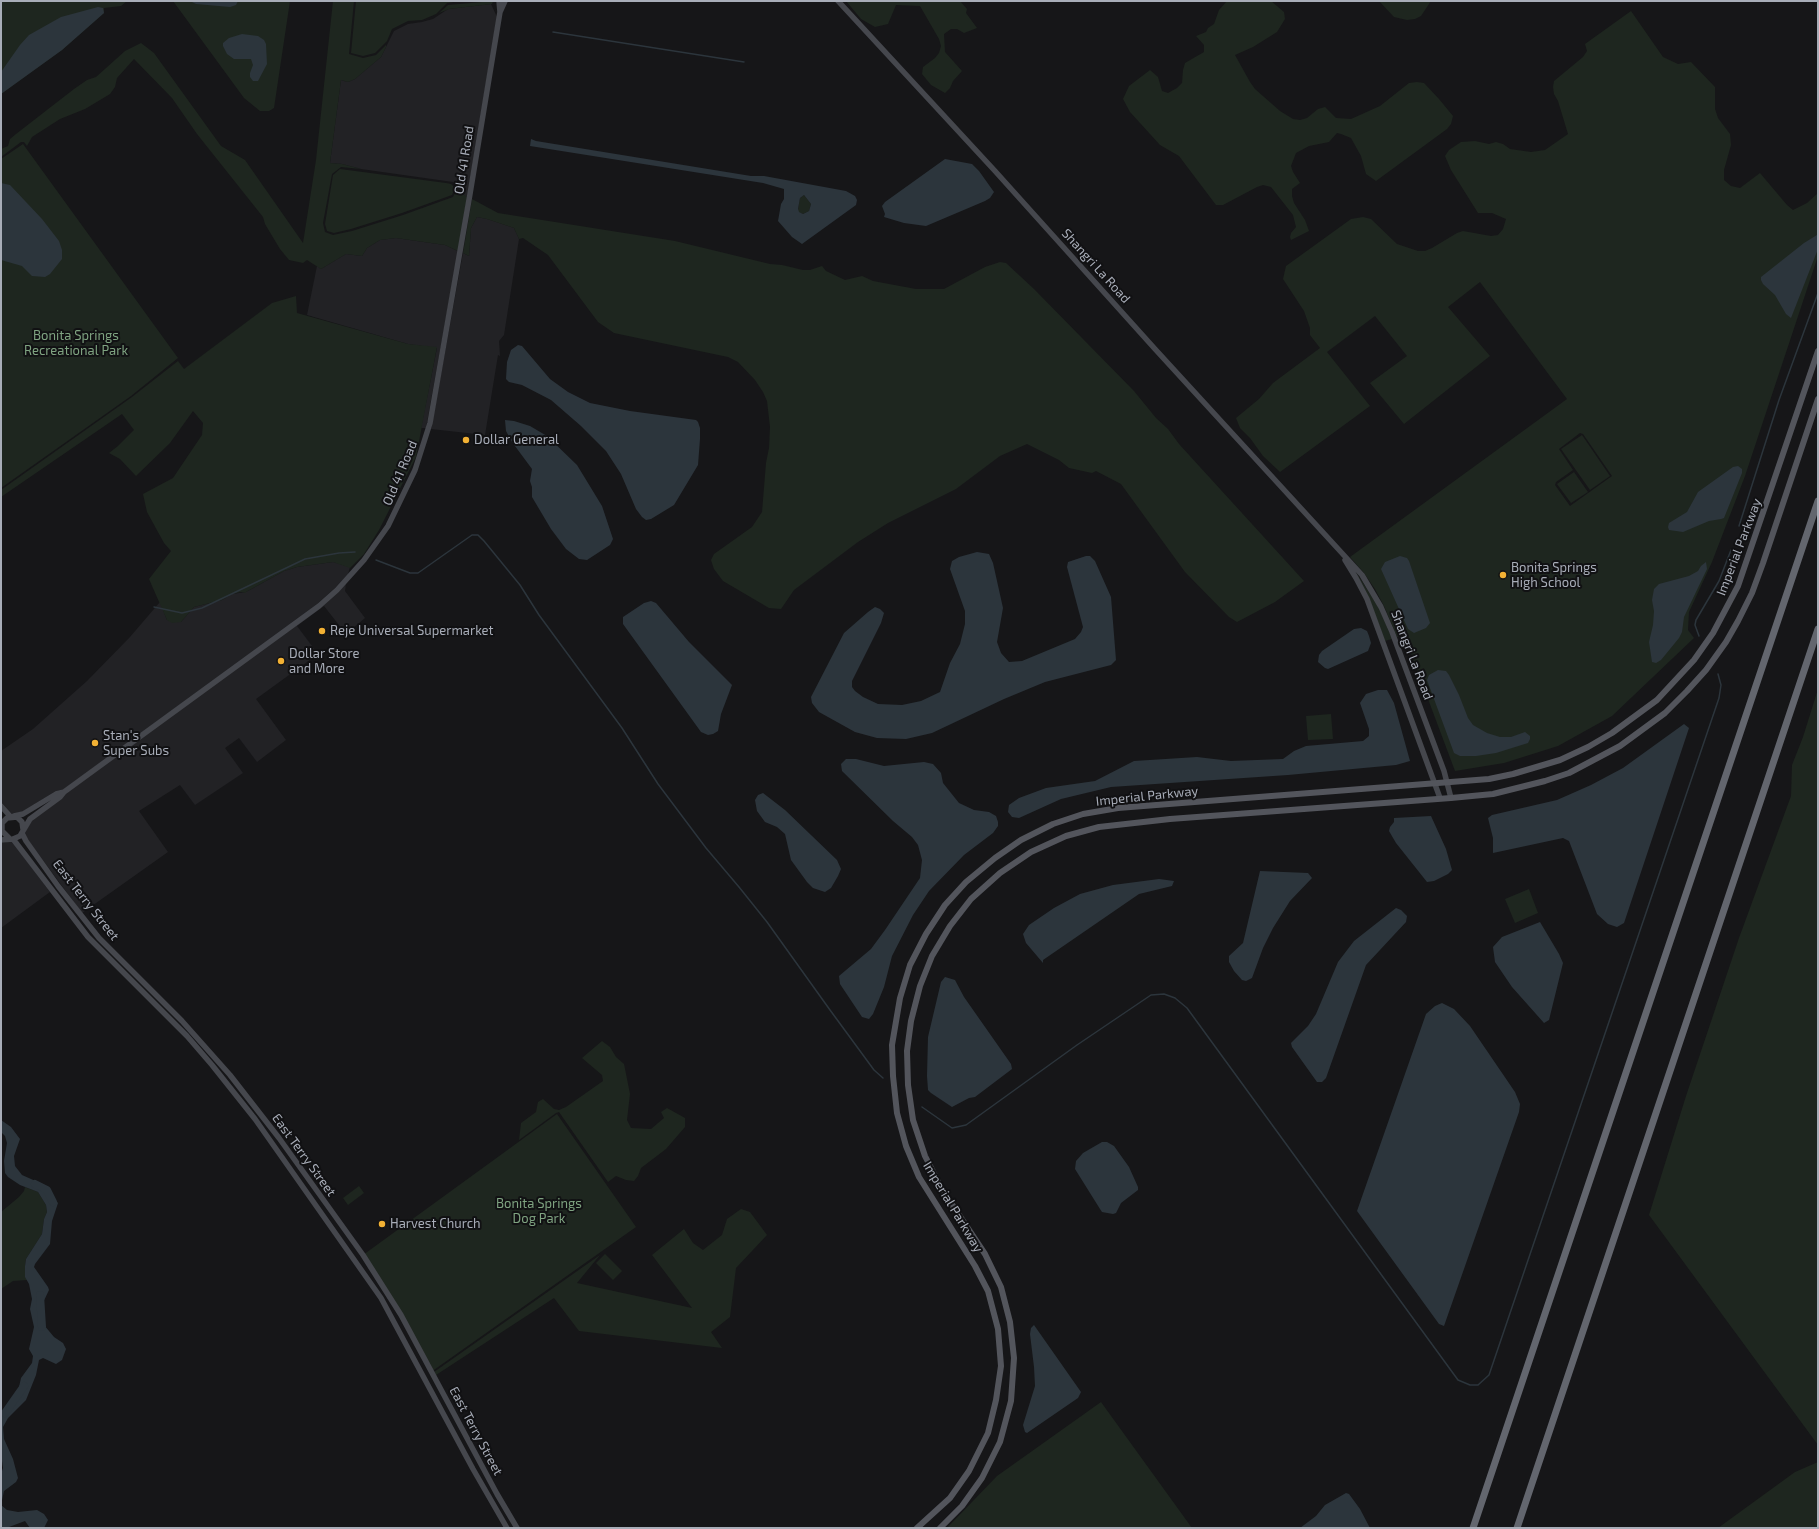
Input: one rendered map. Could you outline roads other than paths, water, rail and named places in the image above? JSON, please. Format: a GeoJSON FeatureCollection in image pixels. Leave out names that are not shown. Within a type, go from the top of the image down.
{"type":"FeatureCollection","features":[{"type":"Feature","properties":{"kind":"highway"},"geometry":{"type":"LineString","coordinates":[[1473,1528],[1818,502]]}},
{"type":"Feature","properties":{"kind":"highway"},"geometry":{"type":"LineString","coordinates":[[1517,1528],[1818,629]]}},
{"type":"Feature","properties":{"kind":"main road","name":"Imperial Parkway"},"geometry":{"type":"LineString","coordinates":[[917,1528],[950,1498],[969,1471],[988,1433],[996,1400],[1000,1366],[998,1329],[988,1291],[975,1266],[919,1177],[906,1146],[897,1113],[892,1045],[900,998],[914,959],[926,934],[945,905],[966,882],[1020,840],[1053,824],[1083,814],[1148,805],[1489,779],[1513,774],[1560,760],[1588,747],[1634,718],[1657,700],[1677,679],[1714,633],[1738,586],[1818,351]]}},
{"type":"Feature","properties":{"kind":"main road","name":"Imperial Parkway"},"geometry":{"type":"LineString","coordinates":[[940,1528],[962,1506],[982,1478],[1000,1442],[1011,1401],[1014,1358],[1010,1322],[1001,1287],[986,1254],[943,1191],[925,1156],[913,1120],[908,1085],[907,1051],[911,1021],[920,986],[932,956],[950,926],[971,899],[1000,873],[1032,852],[1066,836],[1098,827],[1170,818],[1451,798],[1513,790],[1569,773],[1596,760],[1637,734],[1665,713],[1706,670],[1726,642],[1752,593],[1818,399]]}},
{"type":"Feature","properties":{"kind":"street","name":"Old 41 Road"},"geometry":{"type":"LineString","coordinates":[[23,831],[30,819],[60,797],[64,792],[318,606],[337,590],[364,560],[388,526],[416,470],[430,423],[500,12],[499,1]]}},
{"type":"Feature","properties":{"kind":"street","name":"Old 41 Road"},"geometry":{"type":"LineString","coordinates":[[500,12],[505,1]]}},
{"type":"Feature","properties":{"kind":"street","name":"Shangri La Road"},"geometry":{"type":"LineString","coordinates":[[838,1],[1362,575],[1382,607],[1444,771],[1451,798]]}},
{"type":"Feature","properties":{"kind":"street","name":"Shangri La Road"},"geometry":{"type":"LineString","coordinates":[[1336,546],[1356,578],[1366,599],[1440,798]]}},
{"type":"Feature","properties":{"kind":"street","name":"Old 41 Road"},"geometry":{"type":"LineString","coordinates":[[12,816],[23,814],[56,794],[64,792]]}},
{"type":"Feature","properties":{"kind":"street"},"geometry":{"type":"LineString","coordinates":[[1,806],[12,816],[22,822],[23,831],[11,838],[1,840]]}},
{"type":"Feature","properties":{"kind":"street"},"geometry":{"type":"LineString","coordinates":[[11,838],[3,834],[1,825],[12,816]]}},
{"type":"Feature","properties":{"kind":"street","name":"East Terry Street"},"geometry":{"type":"LineString","coordinates":[[23,831],[27,843],[58,886],[99,938],[188,1026],[230,1075],[279,1138],[363,1255],[402,1316],[494,1490],[517,1528]]}},
{"type":"Feature","properties":{"kind":"street","name":"East Terry Street"},"geometry":{"type":"LineString","coordinates":[[11,838],[74,920],[101,951],[187,1036],[255,1120],[381,1298],[507,1528]]}},
{"type":"Feature","properties":{"kind":"waterway"},"geometry":{"type":"LineString","coordinates":[[553,32],[744,62]]}},
{"type":"Feature","properties":{"kind":"waterway"},"geometry":{"type":"LineString","coordinates":[[1739,526],[1779,400],[1818,293]]}},
{"type":"Feature","properties":{"kind":"waterway"},"geometry":{"type":"LineString","coordinates":[[376,560],[410,573],[418,573],[472,535],[478,535],[484,541],[520,585],[539,615],[622,728],[658,784],[706,848],[767,922],[874,1070],[883,1078]]}},
{"type":"Feature","properties":{"kind":"waterway"},"geometry":{"type":"LineString","coordinates":[[1699,636],[1695,625],[1696,620],[1719,581],[1731,550]]}},
{"type":"Feature","properties":{"kind":"waterway"},"geometry":{"type":"LineString","coordinates":[[154,607],[182,613],[202,608],[305,559],[339,553],[355,552]]}},
{"type":"Feature","properties":{"kind":"waterway"},"geometry":{"type":"LineString","coordinates":[[922,1107],[952,1128],[966,1125],[1077,1045],[1151,995],[1164,994],[1175,998],[1187,1008],[1458,1380],[1470,1385],[1478,1385],[1489,1375],[1719,698],[1721,685],[1718,674]]}},
{"type":"Feature","properties":{"kind":"waterway"},"geometry":{"type":"LineString","coordinates":[[35,1184],[47,1190],[53,1202]]}},
{"type":"Feature","properties":{"kind":"waterway"},"geometry":{"type":"LineString","coordinates":[[40,1295],[42,1327]]}},
{"type":"Feature","properties":{"kind":"waterway"},"geometry":{"type":"LineString","coordinates":[[5,1413],[24,1386]]}},
{"type":"Feature","properties":{"kind":"place","name":"Dollar General"},"geometry":{"type":"Point","coordinates":[466,440]}},
{"type":"Feature","properties":{"kind":"place","name":"Bonita Springs High School"},"geometry":{"type":"Point","coordinates":[1503,575]}},
{"type":"Feature","properties":{"kind":"place","name":"Reje Universal Supermarket"},"geometry":{"type":"Point","coordinates":[322,631]}},
{"type":"Feature","properties":{"kind":"place","name":"Dollar Store and More"},"geometry":{"type":"Point","coordinates":[281,661]}},
{"type":"Feature","properties":{"kind":"place","name":"Stan's Super Subs"},"geometry":{"type":"Point","coordinates":[95,743]}},
{"type":"Feature","properties":{"kind":"place","name":"Harvest Church"},"geometry":{"type":"Point","coordinates":[382,1224]}},
{"type":"Feature","properties":{"kind":"park label","name":"Bonita Springs Recreational Park"},"geometry":{"type":"Point","coordinates":[76,344]}},
{"type":"Feature","properties":{"kind":"park label","name":"Bonita Springs Dog Park"},"geometry":{"type":"Point","coordinates":[539,1212]}}]}
